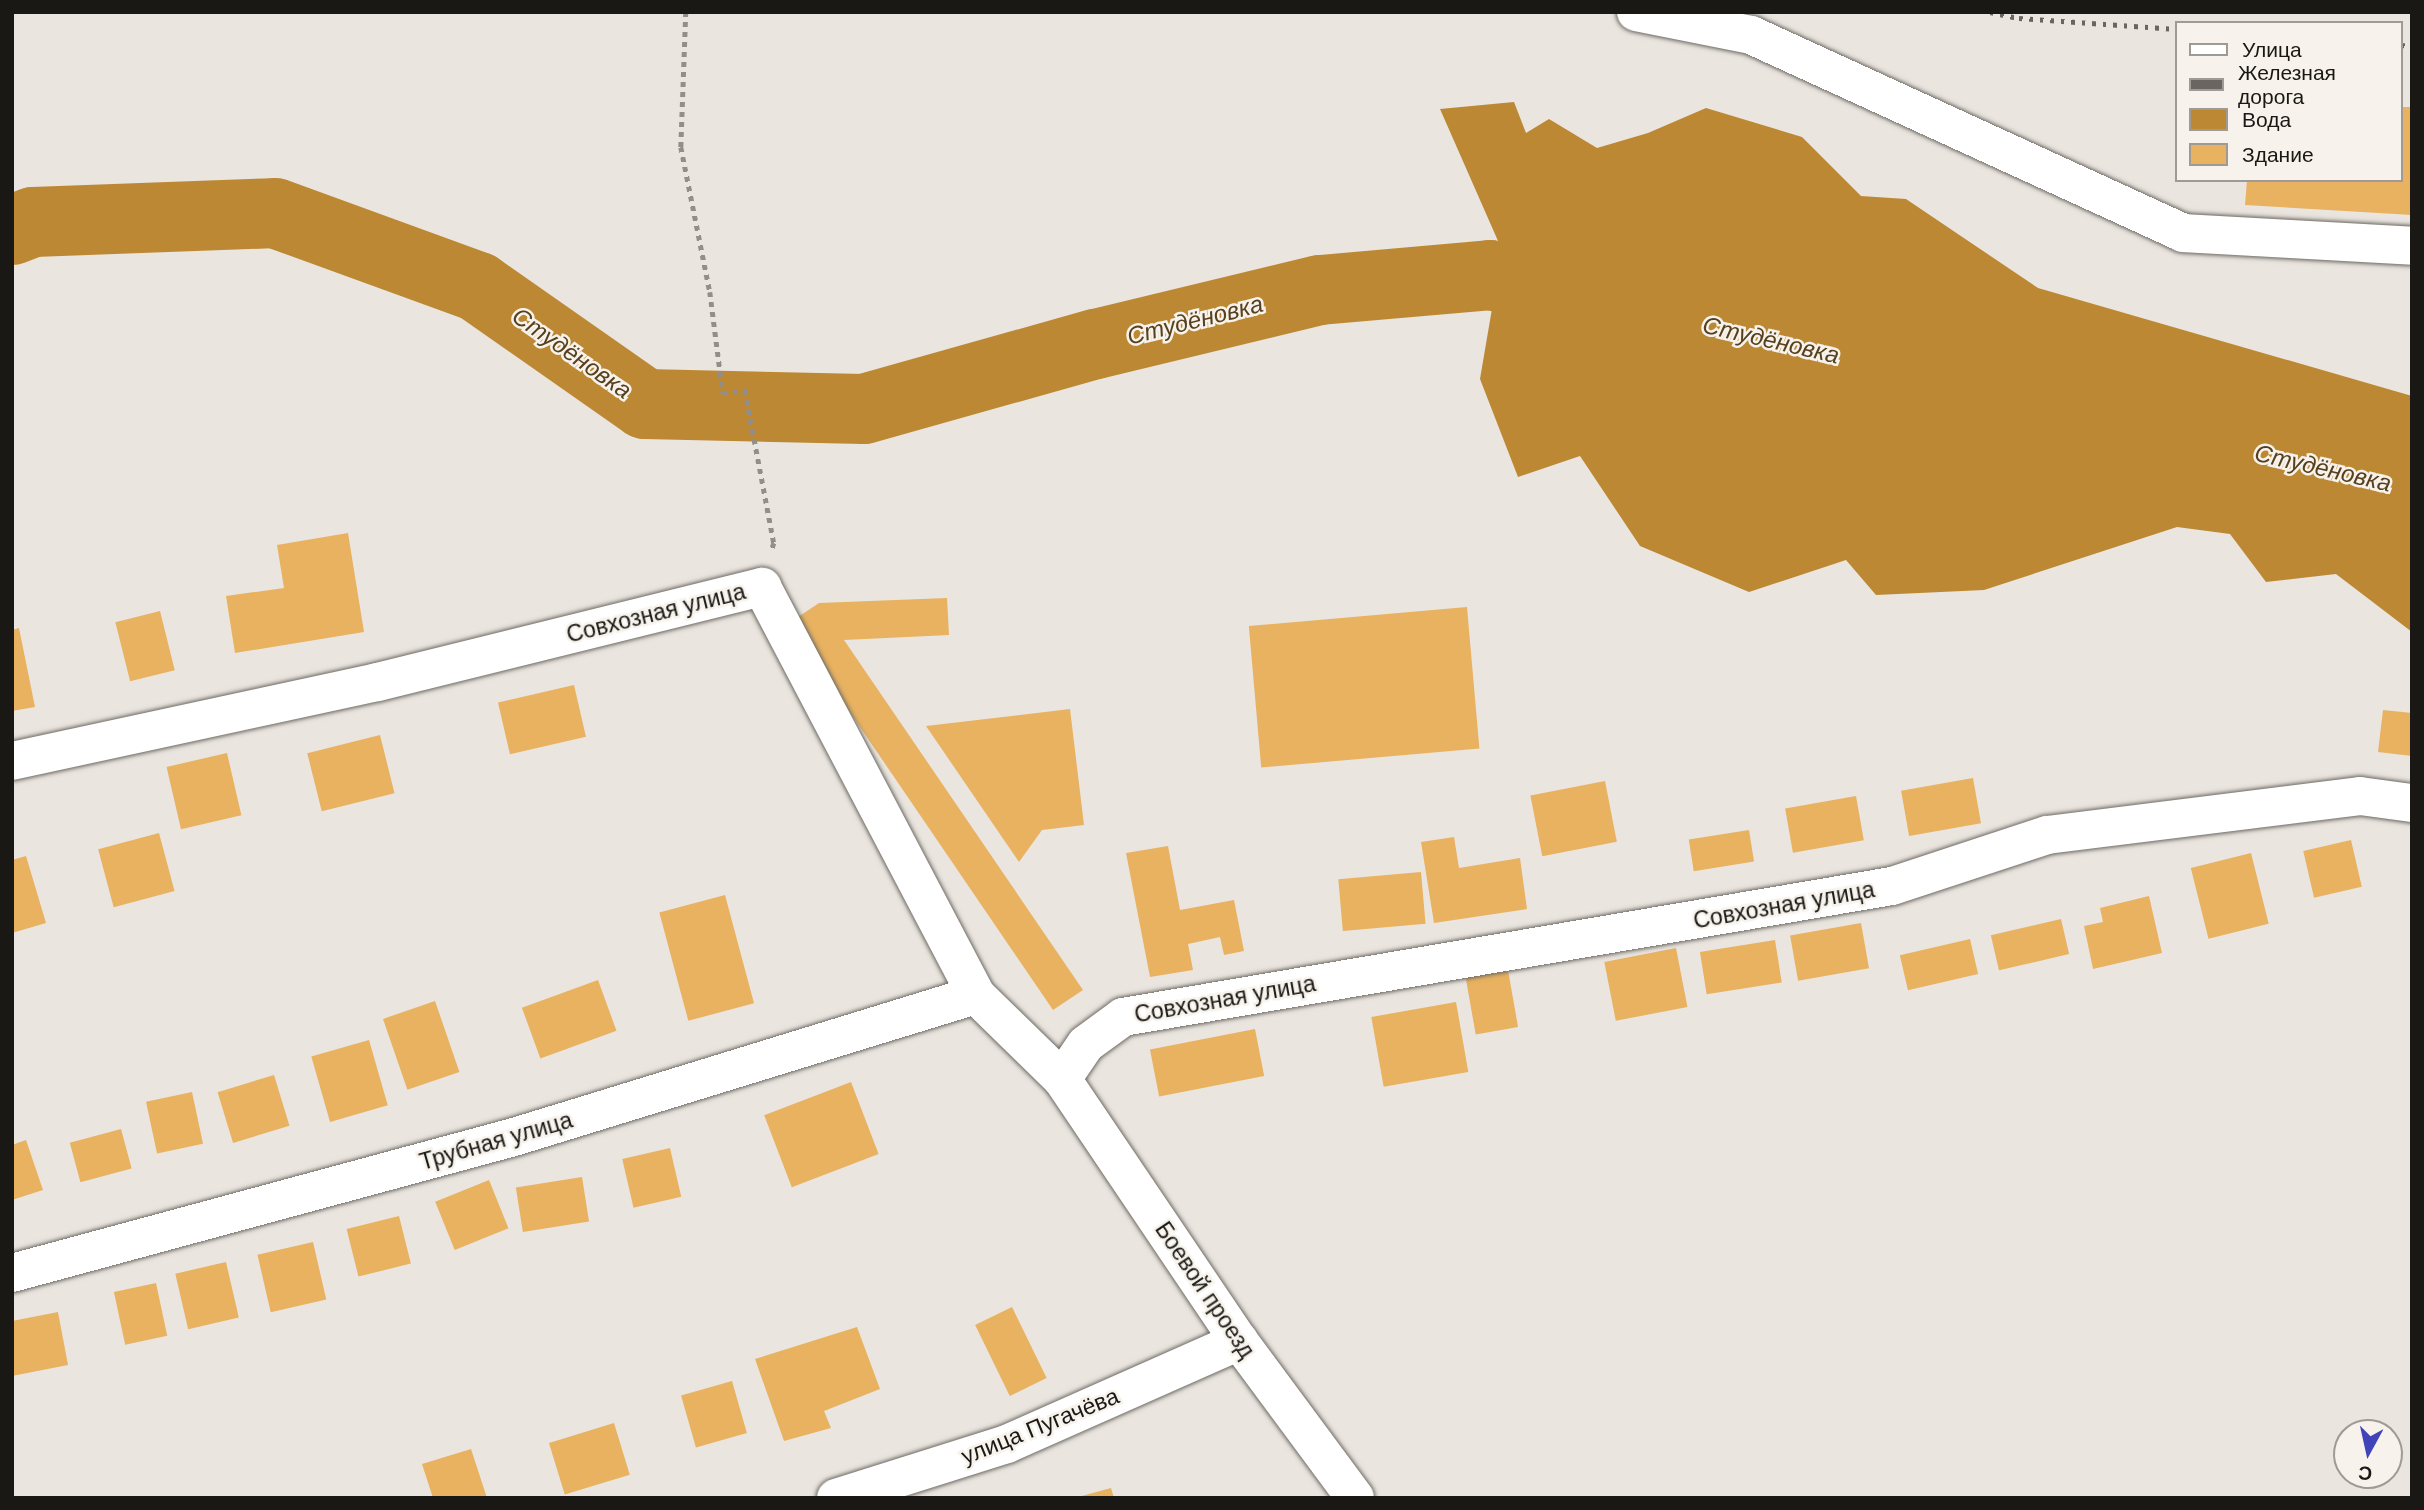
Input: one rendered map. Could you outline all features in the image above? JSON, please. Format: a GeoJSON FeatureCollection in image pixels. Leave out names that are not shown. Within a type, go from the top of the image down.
{"type":"FeatureCollection","features":[{"type":"Feature","properties":{"kind":"street"},"geometry":{"type":"LineString","coordinates":[[1636,12],[1751,35],[2183,233],[2412,246]]}},
{"type":"Feature","properties":{"kind":"street","name":"Совхозная улица"},"geometry":{"type":"LineString","coordinates":[[12,761],[377,682],[762,587],[976,995],[1062,1079],[1086,1044],[1123,1017],[1892,886],[2047,835],[2360,796],[2412,803]]}},
{"type":"Feature","properties":{"kind":"street","name":"Трубная улица"},"geometry":{"type":"LineString","coordinates":[[12,1273],[514,1138],[976,995]]}},
{"type":"Feature","properties":{"kind":"street","name":"Боевой проезд"},"geometry":{"type":"LineString","coordinates":[[1062,1079],[1239,1341],[1355,1498]]}},
{"type":"Feature","properties":{"kind":"street","name":"улица Пугачёва"},"geometry":{"type":"LineString","coordinates":[[836,1498],[1007,1444],[1239,1341]]}},
{"type":"Feature","properties":{"kind":"path"},"geometry":{"type":"LineString","coordinates":[[686,12],[681,147],[710,292],[723,393],[745,390],[774,543],[762,587]]}},
{"type":"Feature","properties":{"kind":"water"},"geometry":{"type":"Polygon","coordinates":[[[1514,102],[1526,133],[1549,119],[1597,148],[1648,133],[1706,108],[1802,137],[1861,196],[1906,199],[2038,288],[2412,396],[2412,632],[2336,574],[2266,582],[2230,534],[2177,527],[1984,590],[1876,595],[1846,560],[1749,592],[1640,546],[1580,456],[1518,477],[1480,379],[1502,250],[1440,109],[1514,102]]]}},
{"type":"Feature","properties":{"kind":"building"},"geometry":{"type":"Polygon","coordinates":[[[2403,107],[2412,107],[2412,215],[2245,205],[2247,182],[2403,182],[2403,107]]]}},
{"type":"Feature","properties":{"kind":"building"},"geometry":{"type":"Polygon","coordinates":[[[348,533],[364,632],[235,653],[226,596],[284,588],[277,545],[348,533]]]}},
{"type":"Feature","properties":{"kind":"building"},"geometry":{"type":"Polygon","coordinates":[[[947,598],[949,635],[844,640],[1083,990],[1053,1010],[789,623],[819,603],[947,598]]]}},
{"type":"Feature","properties":{"kind":"building"},"geometry":{"type":"Polygon","coordinates":[[[1467,607],[1479,748],[1261,768],[1249,626],[1467,607]]]}},
{"type":"Feature","properties":{"kind":"building"},"geometry":{"type":"Polygon","coordinates":[[[160,611],[175,670],[130,681],[115,622],[160,611]]]}},
{"type":"Feature","properties":{"kind":"building"},"geometry":{"type":"Polygon","coordinates":[[[19,628],[35,707],[12,711],[12,630],[19,628]]]}},
{"type":"Feature","properties":{"kind":"building"},"geometry":{"type":"Polygon","coordinates":[[[574,685],[586,737],[510,754],[498,703],[574,685]]]}},
{"type":"Feature","properties":{"kind":"building"},"geometry":{"type":"Polygon","coordinates":[[[1070,709],[1084,825],[1042,830],[1019,862],[926,726],[1070,709]]]}},
{"type":"Feature","properties":{"kind":"building"},"geometry":{"type":"Polygon","coordinates":[[[2383,710],[2412,713],[2412,756],[2378,752],[2383,710]]]}},
{"type":"Feature","properties":{"kind":"building"},"geometry":{"type":"Polygon","coordinates":[[[380,735],[395,793],[322,811],[307,753],[380,735]]]}},
{"type":"Feature","properties":{"kind":"building"},"geometry":{"type":"Polygon","coordinates":[[[227,753],[241,815],[181,829],[167,767],[227,753]]]}},
{"type":"Feature","properties":{"kind":"building"},"geometry":{"type":"Polygon","coordinates":[[[1973,778],[1981,823],[1909,836],[1901,791],[1973,778]]]}},
{"type":"Feature","properties":{"kind":"building"},"geometry":{"type":"Polygon","coordinates":[[[1605,781],[1617,842],[1542,856],[1530,796],[1605,781]]]}},
{"type":"Feature","properties":{"kind":"building"},"geometry":{"type":"Polygon","coordinates":[[[1856,796],[1864,840],[1793,853],[1785,809],[1856,796]]]}},
{"type":"Feature","properties":{"kind":"building"},"geometry":{"type":"Polygon","coordinates":[[[1749,830],[1754,862],[1694,871],[1689,840],[1749,830]]]}},
{"type":"Feature","properties":{"kind":"building"},"geometry":{"type":"Polygon","coordinates":[[[159,833],[175,891],[114,907],[98,849],[159,833]]]}},
{"type":"Feature","properties":{"kind":"building"},"geometry":{"type":"Polygon","coordinates":[[[1454,837],[1459,868],[1520,858],[1527,909],[1434,923],[1421,842],[1454,837]]]}},
{"type":"Feature","properties":{"kind":"building"},"geometry":{"type":"Polygon","coordinates":[[[2351,840],[2362,887],[2314,898],[2303,851],[2351,840]]]}},
{"type":"Feature","properties":{"kind":"building"},"geometry":{"type":"Polygon","coordinates":[[[1168,846],[1180,910],[1234,900],[1244,951],[1224,955],[1220,937],[1188,944],[1193,970],[1150,977],[1126,853],[1168,846]]]}},
{"type":"Feature","properties":{"kind":"building"},"geometry":{"type":"Polygon","coordinates":[[[2251,853],[2269,924],[2209,939],[2191,868],[2251,853]]]}},
{"type":"Feature","properties":{"kind":"building"},"geometry":{"type":"Polygon","coordinates":[[[26,856],[46,923],[12,933],[12,860],[26,856]]]}},
{"type":"Feature","properties":{"kind":"building"},"geometry":{"type":"Polygon","coordinates":[[[1421,872],[1426,924],[1343,931],[1338,879],[1421,872]]]}},
{"type":"Feature","properties":{"kind":"building"},"geometry":{"type":"Polygon","coordinates":[[[725,895],[754,1003],[688,1021],[659,913],[725,895]]]}},
{"type":"Feature","properties":{"kind":"building"},"geometry":{"type":"Polygon","coordinates":[[[2149,896],[2162,953],[2093,969],[2084,926],[2103,922],[2100,908],[2149,896]]]}},
{"type":"Feature","properties":{"kind":"building"},"geometry":{"type":"Polygon","coordinates":[[[2061,919],[2069,954],[1999,970],[1991,935],[2061,919]]]}},
{"type":"Feature","properties":{"kind":"building"},"geometry":{"type":"Polygon","coordinates":[[[1861,923],[1869,968],[1798,981],[1790,936],[1861,923]]]}},
{"type":"Feature","properties":{"kind":"building"},"geometry":{"type":"Polygon","coordinates":[[[1970,939],[1978,974],[1908,990],[1900,955],[1970,939]]]}},
{"type":"Feature","properties":{"kind":"building"},"geometry":{"type":"Polygon","coordinates":[[[1775,940],[1782,982],[1707,994],[1700,952],[1775,940]]]}},
{"type":"Feature","properties":{"kind":"building"},"geometry":{"type":"Polygon","coordinates":[[[1676,948],[1687,1007],[1616,1021],[1604,962],[1676,948]]]}},
{"type":"Feature","properties":{"kind":"building"},"geometry":{"type":"Polygon","coordinates":[[[1508,970],[1518,1027],[1476,1035],[1466,977],[1508,970]]]}},
{"type":"Feature","properties":{"kind":"building"},"geometry":{"type":"Polygon","coordinates":[[[598,980],[616,1031],[540,1058],[522,1008],[598,980]]]}},
{"type":"Feature","properties":{"kind":"building"},"geometry":{"type":"Polygon","coordinates":[[[435,1001],[459,1072],[407,1090],[383,1019],[435,1001]]]}},
{"type":"Feature","properties":{"kind":"building"},"geometry":{"type":"Polygon","coordinates":[[[1456,1002],[1468,1072],[1384,1087],[1371,1017],[1456,1002]]]}},
{"type":"Feature","properties":{"kind":"building"},"geometry":{"type":"Polygon","coordinates":[[[1255,1029],[1264,1076],[1159,1097],[1150,1049],[1255,1029]]]}},
{"type":"Feature","properties":{"kind":"building"},"geometry":{"type":"Polygon","coordinates":[[[369,1040],[388,1105],[330,1122],[311,1057],[369,1040]]]}},
{"type":"Feature","properties":{"kind":"building"},"geometry":{"type":"Polygon","coordinates":[[[274,1075],[289,1126],[233,1143],[218,1092],[274,1075]]]}},
{"type":"Feature","properties":{"kind":"building"},"geometry":{"type":"Polygon","coordinates":[[[851,1082],[879,1154],[792,1187],[764,1115],[851,1082]]]}},
{"type":"Feature","properties":{"kind":"building"},"geometry":{"type":"Polygon","coordinates":[[[192,1092],[203,1144],[157,1154],[146,1102],[192,1092]]]}},
{"type":"Feature","properties":{"kind":"building"},"geometry":{"type":"Polygon","coordinates":[[[121,1129],[132,1169],[80,1182],[70,1143],[121,1129]]]}},
{"type":"Feature","properties":{"kind":"building"},"geometry":{"type":"Polygon","coordinates":[[[26,1140],[43,1190],[12,1200],[12,1145],[26,1140]]]}},
{"type":"Feature","properties":{"kind":"building"},"geometry":{"type":"Polygon","coordinates":[[[670,1148],[681,1197],[634,1208],[622,1159],[670,1148]]]}},
{"type":"Feature","properties":{"kind":"building"},"geometry":{"type":"Polygon","coordinates":[[[582,1177],[589,1221],[523,1232],[516,1187],[582,1177]]]}},
{"type":"Feature","properties":{"kind":"building"},"geometry":{"type":"Polygon","coordinates":[[[489,1180],[508,1228],[455,1250],[435,1202],[489,1180]]]}},
{"type":"Feature","properties":{"kind":"building"},"geometry":{"type":"Polygon","coordinates":[[[399,1216],[411,1264],[358,1277],[347,1229],[399,1216]]]}},
{"type":"Feature","properties":{"kind":"building"},"geometry":{"type":"Polygon","coordinates":[[[313,1242],[326,1299],[271,1312],[257,1255],[313,1242]]]}},
{"type":"Feature","properties":{"kind":"building"},"geometry":{"type":"Polygon","coordinates":[[[226,1262],[239,1318],[188,1329],[175,1274],[226,1262]]]}},
{"type":"Feature","properties":{"kind":"building"},"geometry":{"type":"Polygon","coordinates":[[[156,1283],[167,1336],[125,1345],[114,1292],[156,1283]]]}},
{"type":"Feature","properties":{"kind":"building"},"geometry":{"type":"Polygon","coordinates":[[[1012,1307],[1047,1378],[1010,1396],[975,1325],[1012,1307]]]}},
{"type":"Feature","properties":{"kind":"building"},"geometry":{"type":"Polygon","coordinates":[[[58,1312],[68,1365],[12,1376],[12,1321],[58,1312]]]}},
{"type":"Feature","properties":{"kind":"building"},"geometry":{"type":"Polygon","coordinates":[[[857,1327],[880,1389],[824,1411],[831,1428],[784,1441],[755,1359],[857,1327]]]}},
{"type":"Feature","properties":{"kind":"building"},"geometry":{"type":"Polygon","coordinates":[[[732,1381],[747,1433],[696,1448],[681,1396],[732,1381]]]}},
{"type":"Feature","properties":{"kind":"building"},"geometry":{"type":"Polygon","coordinates":[[[614,1423],[630,1475],[565,1495],[549,1443],[614,1423]]]}},
{"type":"Feature","properties":{"kind":"building"},"geometry":{"type":"Polygon","coordinates":[[[471,1449],[487,1498],[433,1498],[422,1464],[471,1449]]]}},
{"type":"Feature","properties":{"kind":"building"},"geometry":{"type":"Polygon","coordinates":[[[1111,1488],[1114,1498],[1078,1498],[1078,1497],[1111,1488]]]}},
{"type":"Feature","properties":{"kind":"waterway","name":"Студёновка"},"geometry":{"type":"LineString","coordinates":[[12,230],[33,222],[275,213],[478,287],[645,404],[864,409],[1096,344],[1320,290],[1490,275],[1590,298]]}},
{"type":"Feature","properties":{"kind":"railway"},"geometry":{"type":"LineString","coordinates":[[1990,12],[2019,18],[2176,29]]}},
{"type":"Feature","properties":{"kind":"railway"},"geometry":{"type":"LineString","coordinates":[[2403,45],[2412,46]]}}]}
